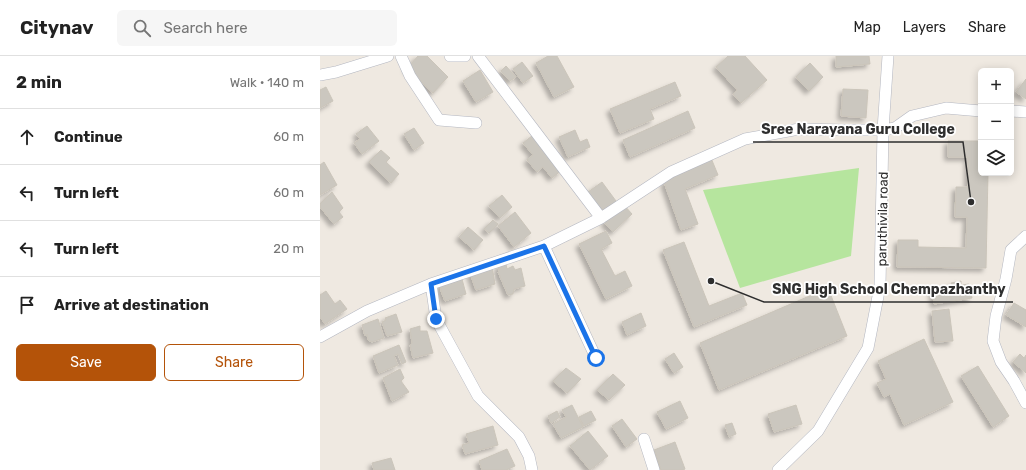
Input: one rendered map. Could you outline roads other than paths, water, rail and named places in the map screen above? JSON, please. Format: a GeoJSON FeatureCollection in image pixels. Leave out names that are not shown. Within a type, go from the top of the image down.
{"type":"FeatureCollection","features":[{"type":"Feature","properties":{"kind":"street"},"geometry":{"type":"LineString","coordinates":[[320,75],[336,72],[388,56]]}},
{"type":"Feature","properties":{"kind":"street"},"geometry":{"type":"LineString","coordinates":[[401,56],[410,76],[439,120],[476,124]]}},
{"type":"Feature","properties":{"kind":"street"},"geometry":{"type":"LineString","coordinates":[[450,56],[465,56]]}},
{"type":"Feature","properties":{"kind":"street"},"geometry":{"type":"LineString","coordinates":[[478,56],[600,218]]}},
{"type":"Feature","properties":{"kind":"street","name":"paruthivila road"},"geometry":{"type":"LineString","coordinates":[[780,469],[818,431],[868,348],[880,286],[883,130],[888,56]]}},
{"type":"Feature","properties":{"kind":"street"},"geometry":{"type":"LineString","coordinates":[[320,337],[367,311],[431,284],[544,246],[600,218],[672,172],[745,138],[799,129],[883,130],[895,128],[912,116],[946,108],[978,110]]}},
{"type":"Feature","properties":{"kind":"street"},"geometry":{"type":"LineString","coordinates":[[1014,111],[1026,112]]}},
{"type":"Feature","properties":{"kind":"street"},"geometry":{"type":"LineString","coordinates":[[1026,236],[1011,250],[1006,279],[996,316],[993,341],[1001,362],[1014,381],[1026,403]]}},
{"type":"Feature","properties":{"kind":"street"},"geometry":{"type":"LineString","coordinates":[[544,246],[596,358]]}},
{"type":"Feature","properties":{"kind":"street"},"geometry":{"type":"LineString","coordinates":[[431,284],[436,319],[478,396],[519,437],[529,456],[532,470]]}},
{"type":"Feature","properties":{"kind":"street"},"geometry":{"type":"LineString","coordinates":[[644,439],[654,470]]}},
{"type":"Feature","properties":{"kind":"place","name":"Sree Narayana Guru College"},"geometry":{"type":"Point","coordinates":[971,202]}},
{"type":"Feature","properties":{"kind":"place","name":"SNG High School Chempazhanthy"},"geometry":{"type":"Point","coordinates":[711,281]}}]}
